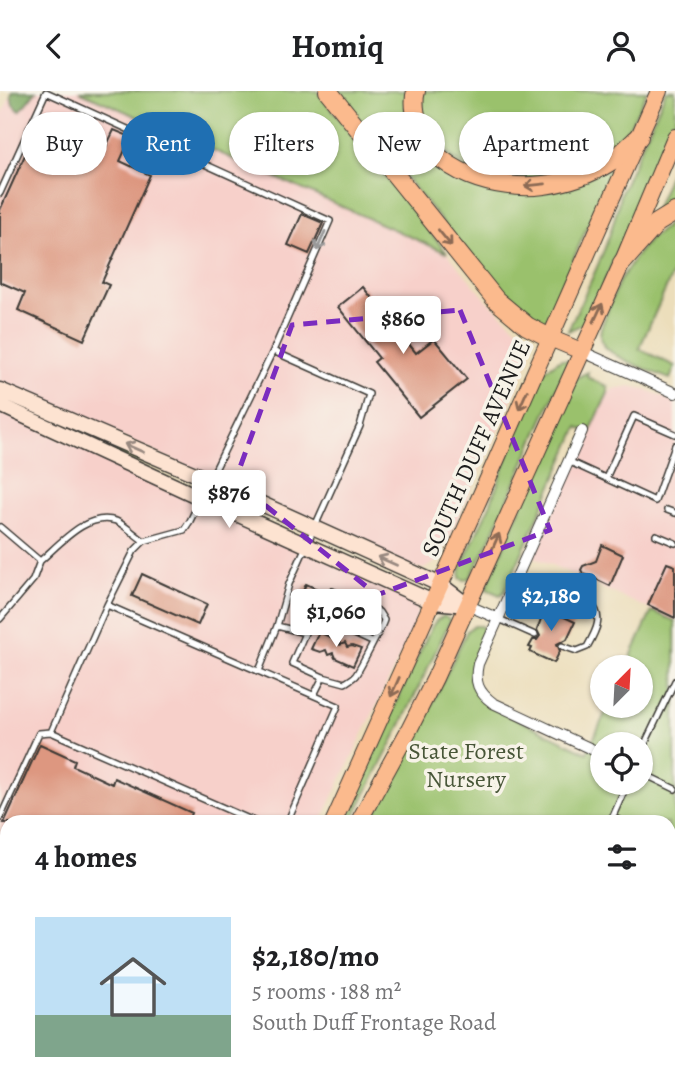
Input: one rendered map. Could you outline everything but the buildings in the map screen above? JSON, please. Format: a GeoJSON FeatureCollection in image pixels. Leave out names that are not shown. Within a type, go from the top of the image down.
{"type":"FeatureCollection","features":[{"type":"Feature","properties":{"kind":"highway"},"geometry":{"type":"LineString","coordinates":[[328,91],[496,300],[527,327],[550,338]]}},
{"type":"Feature","properties":{"kind":"highway"},"geometry":{"type":"LineString","coordinates":[[416,91],[415,113],[431,151],[449,164],[502,185],[526,187],[582,175],[610,162],[639,137]]}},
{"type":"Feature","properties":{"kind":"highway"},"geometry":{"type":"LineString","coordinates":[[622,263],[649,230],[675,212]]}},
{"type":"Feature","properties":{"kind":"main road","name":"SOUTH DUFF AVENUE"},"geometry":{"type":"LineString","coordinates":[[337,815],[659,91]]}},
{"type":"Feature","properties":{"kind":"main road"},"geometry":{"type":"LineString","coordinates":[[362,815],[410,728],[467,605],[622,263],[675,137]]}},
{"type":"Feature","properties":{"kind":"main road"},"geometry":{"type":"LineString","coordinates":[[550,338],[581,351]]}},
{"type":"Feature","properties":{"kind":"main road"},"geometry":{"type":"LineString","coordinates":[[0,390],[209,480],[440,585],[467,605]]}},
{"type":"Feature","properties":{"kind":"main road"},"geometry":{"type":"LineString","coordinates":[[0,405],[433,602],[467,605]]}},
{"type":"Feature","properties":{"kind":"street"},"geometry":{"type":"LineString","coordinates":[[581,351],[675,393]]}},
{"type":"Feature","properties":{"kind":"street"},"geometry":{"type":"LineString","coordinates":[[582,431],[478,664],[476,679],[480,691],[500,707],[590,748]]}},
{"type":"Feature","properties":{"kind":"street"},"geometry":{"type":"LineString","coordinates":[[467,605],[499,619]]}},
{"type":"Feature","properties":{"kind":"lane"},"geometry":{"type":"LineString","coordinates":[[0,194],[46,92],[330,221],[273,351],[190,521],[184,530],[144,541],[127,562],[51,733]]}},
{"type":"Feature","properties":{"kind":"lane"},"geometry":{"type":"LineString","coordinates":[[259,671],[277,626],[283,601],[360,426],[369,394],[273,351]]}},
{"type":"Feature","properties":{"kind":"lane"},"geometry":{"type":"LineString","coordinates":[[606,478],[634,417],[675,434]]}},
{"type":"Feature","properties":{"kind":"lane"},"geometry":{"type":"LineString","coordinates":[[568,461],[655,501],[675,445]]}},
{"type":"Feature","properties":{"kind":"lane"},"geometry":{"type":"LineString","coordinates":[[667,510],[675,513]]}},
{"type":"Feature","properties":{"kind":"lane"},"geometry":{"type":"LineString","coordinates":[[0,619],[33,580],[40,561],[78,529],[97,519],[116,521],[144,541]]}},
{"type":"Feature","properties":{"kind":"lane"},"geometry":{"type":"LineString","coordinates":[[0,527],[40,561]]}},
{"type":"Feature","properties":{"kind":"lane"},"geometry":{"type":"LineString","coordinates":[[656,535],[675,543]]}},
{"type":"Feature","properties":{"kind":"lane"},"geometry":{"type":"LineString","coordinates":[[332,591],[379,612],[384,620],[356,675],[345,683],[323,677],[292,663],[313,615],[325,596],[332,591]]}},
{"type":"Feature","properties":{"kind":"lane"},"geometry":{"type":"LineString","coordinates":[[562,646],[576,651],[587,647],[595,633],[598,617],[589,602]]}},
{"type":"Feature","properties":{"kind":"lane"},"geometry":{"type":"LineString","coordinates":[[107,605],[338,706],[290,815]]}},
{"type":"Feature","properties":{"kind":"lane"},"geometry":{"type":"LineString","coordinates":[[313,615],[372,642]]}},
{"type":"Feature","properties":{"kind":"lane"},"geometry":{"type":"LineString","coordinates":[[499,619],[535,635]]}},
{"type":"Feature","properties":{"kind":"lane"},"geometry":{"type":"LineString","coordinates":[[277,626],[305,633]]}},
{"type":"Feature","properties":{"kind":"lane"},"geometry":{"type":"LineString","coordinates":[[314,695],[323,677]]}},
{"type":"Feature","properties":{"kind":"lane"},"geometry":{"type":"LineString","coordinates":[[651,732],[675,681]]}},
{"type":"Feature","properties":{"kind":"lane"},"geometry":{"type":"LineString","coordinates":[[1,815],[39,733],[51,733],[240,815]]}},
{"type":"Feature","properties":{"kind":"lane"},"geometry":{"type":"LineString","coordinates":[[653,778],[675,789]]}},
{"type":"Feature","properties":{"kind":"lane"},"geometry":{"type":"LineString","coordinates":[[613,815],[622,795]]}},
{"type":"Feature","properties":{"kind":"highlighted area"},"geometry":{"type":"Polygon","coordinates":[[[460,310],[550,530],[377,595],[235,481],[292,325],[460,310]]]}},
{"type":"Feature","properties":{"kind":"shaded area"},"geometry":{"type":"Polygon","coordinates":[[[13,91],[79,91],[127,112],[121,112],[121,175],[215,175],[215,151],[229,157],[229,175],[270,175],[447,253],[486,299],[528,339],[531,346],[516,390],[440,558],[424,569],[414,568],[0,383],[0,118],[13,91]]]}},
{"type":"Feature","properties":{"kind":"shaded area"},"geometry":{"type":"Polygon","coordinates":[[[630,386],[645,389],[675,402],[675,621],[532,556],[604,399],[613,389],[630,386]]]}},
{"type":"Feature","properties":{"kind":"shaded area"},"geometry":{"type":"Polygon","coordinates":[[[0,411],[406,596],[416,604],[418,613],[415,625],[324,815],[0,815],[0,411]]]}},
{"type":"Feature","properties":{"kind":"green space"},"geometry":{"type":"Polygon","coordinates":[[[13,91],[36,91],[20,111],[13,105],[13,91]]]}},
{"type":"Feature","properties":{"kind":"green space"},"geometry":{"type":"Polygon","coordinates":[[[79,91],[317,91],[334,112],[229,112],[229,157],[215,151],[215,112],[127,112],[79,91]]]}},
{"type":"Feature","properties":{"kind":"green space"},"geometry":{"type":"Polygon","coordinates":[[[335,91],[408,91],[407,112],[353,113],[335,91]]]}},
{"type":"Feature","properties":{"kind":"green space"},"geometry":{"type":"Polygon","coordinates":[[[422,91],[647,91],[632,122],[614,145],[614,112],[459,112],[459,161],[445,150],[445,112],[422,112],[422,91]]]}},
{"type":"Feature","properties":{"kind":"green space"},"geometry":{"type":"Polygon","coordinates":[[[666,91],[675,91],[675,118],[589,317],[583,324],[568,331],[605,247],[620,195],[666,91]]]}},
{"type":"Feature","properties":{"kind":"green space"},"geometry":{"type":"Polygon","coordinates":[[[339,118],[353,136],[353,175],[384,175],[447,253],[270,175],[339,175],[339,118]]]}},
{"type":"Feature","properties":{"kind":"green space"},"geometry":{"type":"Polygon","coordinates":[[[445,153],[459,163],[459,175],[478,175],[502,191],[576,175],[610,175],[544,327],[506,300],[404,175],[445,175],[445,153]]]}},
{"type":"Feature","properties":{"kind":"green space"},"geometry":{"type":"Polygon","coordinates":[[[675,160],[675,204],[656,216],[654,213],[675,160]]]}},
{"type":"Feature","properties":{"kind":"green space"},"geometry":{"type":"Polygon","coordinates":[[[493,175],[557,175],[520,179],[493,175]]]}},
{"type":"Feature","properties":{"kind":"green space"},"geometry":{"type":"Polygon","coordinates":[[[675,219],[675,268],[639,349],[675,366],[670,379],[615,354],[603,344],[600,334],[619,282],[649,240],[675,219]]]}},
{"type":"Feature","properties":{"kind":"green space"},"geometry":{"type":"Polygon","coordinates":[[[561,359],[569,360],[489,542],[470,578],[460,578],[461,567],[490,505],[544,371],[561,359]]]}},
{"type":"Feature","properties":{"kind":"green space"},"geometry":{"type":"Polygon","coordinates":[[[588,372],[587,377],[608,387],[608,393],[578,458],[576,456],[587,431],[578,427],[505,591],[500,595],[486,589],[576,378],[588,372]]]}},
{"type":"Feature","properties":{"kind":"green space"},"geometry":{"type":"Polygon","coordinates":[[[37,412],[155,463],[154,466],[129,459],[36,415],[37,412]]]}},
{"type":"Feature","properties":{"kind":"green space","name":"State Forest Nursery"},"geometry":{"type":"Polygon","coordinates":[[[652,611],[675,621],[675,815],[374,815],[410,750],[467,631],[473,626],[481,626],[486,633],[471,670],[470,679],[478,696],[500,711],[587,753],[590,746],[590,795],[653,795],[653,732],[597,732],[603,718],[653,718],[653,655],[632,655],[652,611]]]}},
{"type":"Feature","properties":{"kind":"green space"},"geometry":{"type":"Polygon","coordinates":[[[444,616],[449,619],[449,623],[399,729],[355,815],[344,815],[431,628],[444,616]]]}}]}
